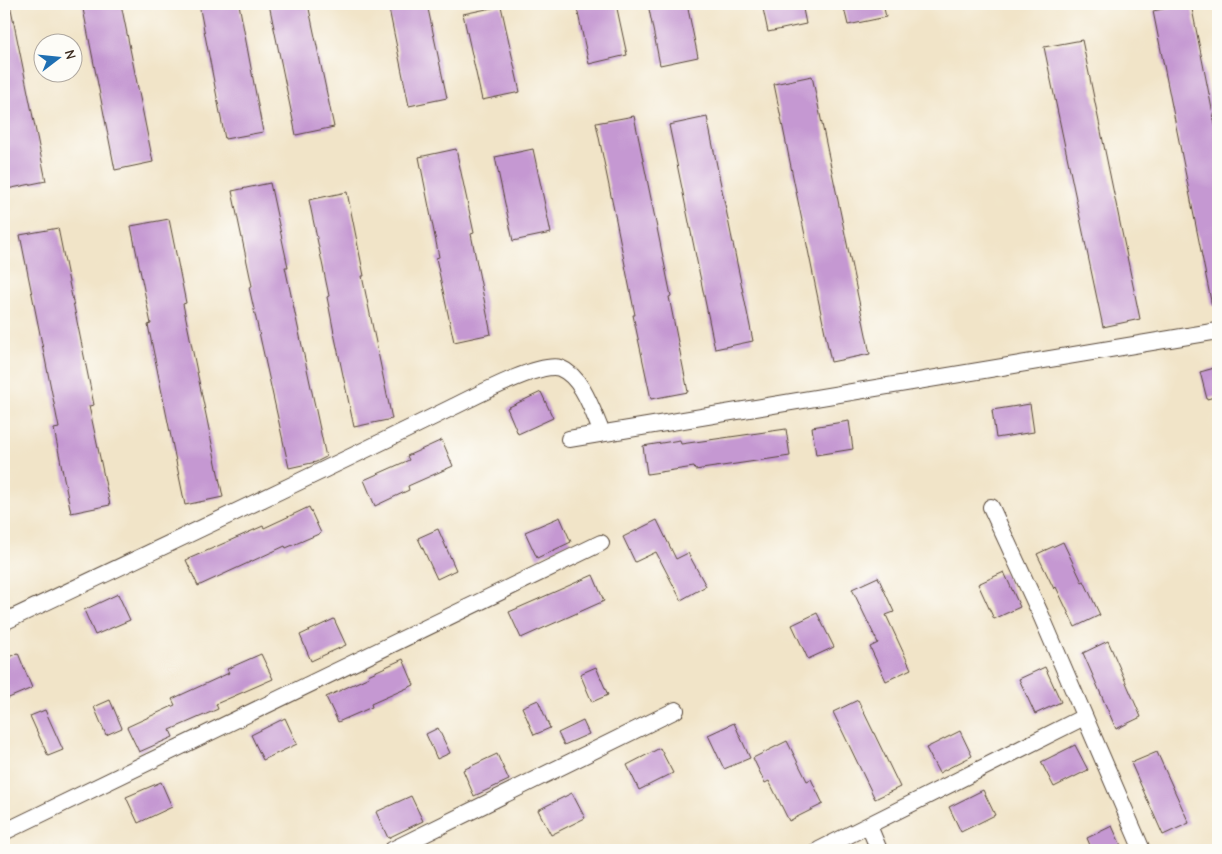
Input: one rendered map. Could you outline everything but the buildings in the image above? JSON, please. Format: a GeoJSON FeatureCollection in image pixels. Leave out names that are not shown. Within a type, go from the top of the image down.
{"type":"FeatureCollection","features":[{"type":"Feature","properties":{"kind":"street"},"geometry":{"type":"LineString","coordinates":[[569,439],[1218,331]]}},
{"type":"Feature","properties":{"kind":"street"},"geometry":{"type":"LineString","coordinates":[[4,622],[343,461],[512,378],[546,368],[560,368],[579,382],[602,433]]}},
{"type":"Feature","properties":{"kind":"street"},"geometry":{"type":"LineString","coordinates":[[991,507],[1040,613],[1142,850]]}},
{"type":"Feature","properties":{"kind":"street"},"geometry":{"type":"LineString","coordinates":[[4,832],[601,543]]}},
{"type":"Feature","properties":{"kind":"street"},"geometry":{"type":"LineString","coordinates":[[392,850],[676,710]]}},
{"type":"Feature","properties":{"kind":"street"},"geometry":{"type":"LineString","coordinates":[[819,850],[1084,717]]}},
{"type":"Feature","properties":{"kind":"street"},"geometry":{"type":"LineString","coordinates":[[869,826],[879,850]]}}]}
